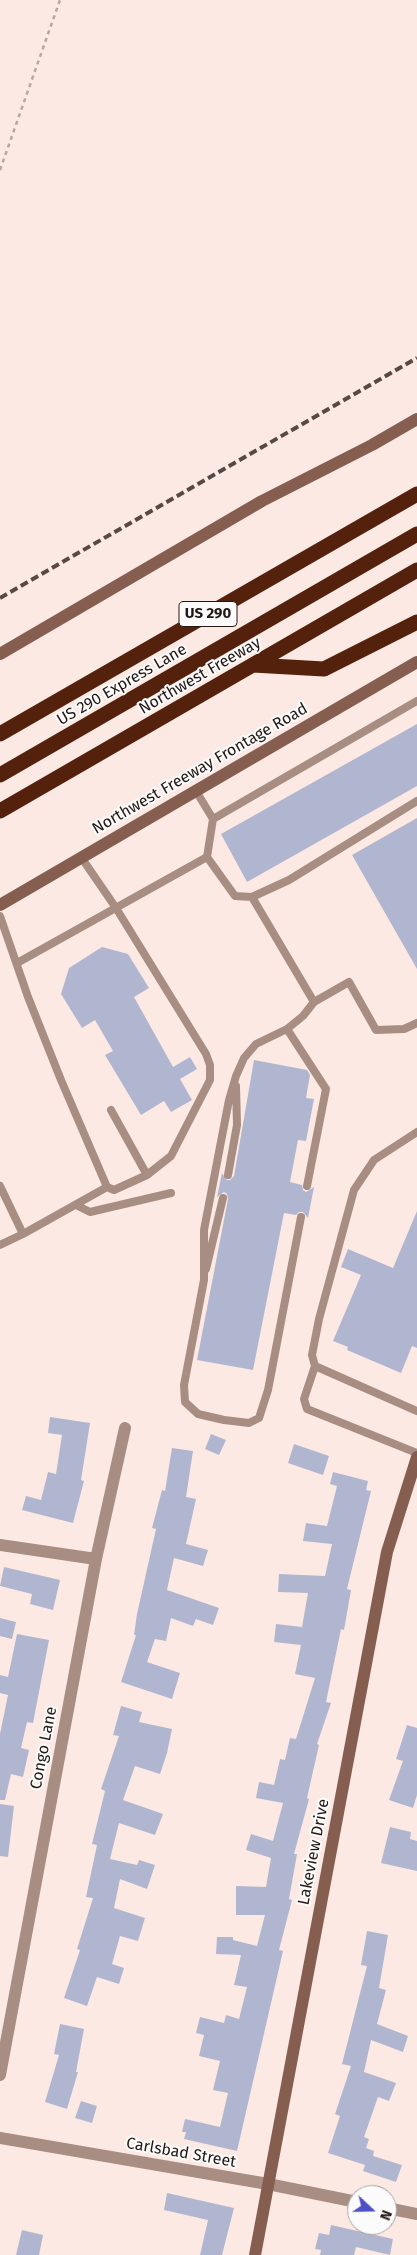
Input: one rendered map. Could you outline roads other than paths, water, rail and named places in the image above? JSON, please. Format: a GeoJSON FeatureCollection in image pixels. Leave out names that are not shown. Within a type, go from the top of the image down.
{"type":"FeatureCollection","features":[{"type":"Feature","properties":{"kind":"highway","name":"US 290"},"geometry":{"type":"LineString","coordinates":[[0,734],[417,494]]}},
{"type":"Feature","properties":{"kind":"highway","name":"US 290 Express Lane"},"geometry":{"type":"LineString","coordinates":[[0,775],[417,534]]}},
{"type":"Feature","properties":{"kind":"highway","name":"Northwest Freeway"},"geometry":{"type":"LineString","coordinates":[[0,811],[417,570]]}},
{"type":"Feature","properties":{"kind":"highway"},"geometry":{"type":"LineString","coordinates":[[253,665],[324,669],[417,622]]}},
{"type":"Feature","properties":{"kind":"main road"},"geometry":{"type":"LineString","coordinates":[[0,654],[262,502],[372,445],[417,418]]}},
{"type":"Feature","properties":{"kind":"main road","name":"Northwest Freeway Frontage Road"},"geometry":{"type":"LineString","coordinates":[[0,905],[416,665]]}},
{"type":"Feature","properties":{"kind":"main road","name":"Lakeview Drive"},"geometry":{"type":"LineString","coordinates":[[255,2255],[387,1552],[417,1457]]}},
{"type":"Feature","properties":{"kind":"street","name":"Congo Lane"},"geometry":{"type":"LineString","coordinates":[[0,2075],[96,1559],[125,1428]]}},
{"type":"Feature","properties":{"kind":"street"},"geometry":{"type":"LineString","coordinates":[[0,1545],[96,1559]]}},
{"type":"Feature","properties":{"kind":"street","name":"Carlsbad Street"},"geometry":{"type":"LineString","coordinates":[[0,2138],[268,2184],[347,2200]]}},
{"type":"Feature","properties":{"kind":"street"},"geometry":{"type":"LineString","coordinates":[[397,2210],[417,2214]]}},
{"type":"Feature","properties":{"kind":"lane"},"geometry":{"type":"LineString","coordinates":[[213,819],[417,701]]}},
{"type":"Feature","properties":{"kind":"lane"},"geometry":{"type":"LineString","coordinates":[[196,791],[213,819],[207,857],[235,896],[252,897],[289,880],[417,801]]}},
{"type":"Feature","properties":{"kind":"lane"},"geometry":{"type":"LineString","coordinates":[[0,916],[28,997],[107,1187],[114,1190],[147,1174],[171,1156],[210,1080],[210,1065],[206,1054],[116,908],[81,857]]}},
{"type":"Feature","properties":{"kind":"lane"},"geometry":{"type":"LineString","coordinates":[[17,962],[207,857]]}},
{"type":"Feature","properties":{"kind":"lane"},"geometry":{"type":"LineString","coordinates":[[252,897],[314,1002]]}},
{"type":"Feature","properties":{"kind":"lane"},"geometry":{"type":"LineString","coordinates":[[0,939],[8,935]]}},
{"type":"Feature","properties":{"kind":"lane"},"geometry":{"type":"LineString","coordinates":[[204,1280],[204,1230],[212,1180],[236,1076],[244,1058],[256,1044],[287,1029],[303,1016],[314,1002],[349,982],[376,1030],[404,1029],[417,1023]]}},
{"type":"Feature","properties":{"kind":"lane"},"geometry":{"type":"LineString","coordinates":[[287,1029],[326,1089],[307,1186]]}},
{"type":"Feature","properties":{"kind":"lane"},"geometry":{"type":"LineString","coordinates":[[228,1175],[237,1125],[236,1076]]}},
{"type":"Feature","properties":{"kind":"lane"},"geometry":{"type":"LineString","coordinates":[[111,1110],[147,1174]]}},
{"type":"Feature","properties":{"kind":"lane"},"geometry":{"type":"LineString","coordinates":[[417,1132],[374,1160],[354,1190],[319,1319],[312,1355],[314,1366],[304,1399],[307,1408],[417,1453]]}},
{"type":"Feature","properties":{"kind":"lane"},"geometry":{"type":"LineString","coordinates":[[0,1186],[23,1234]]}},
{"type":"Feature","properties":{"kind":"lane"},"geometry":{"type":"LineString","coordinates":[[0,1245],[107,1187]]}},
{"type":"Feature","properties":{"kind":"lane"},"geometry":{"type":"LineString","coordinates":[[76,1205],[90,1212],[170,1193]]}},
{"type":"Feature","properties":{"kind":"lane"},"geometry":{"type":"LineString","coordinates":[[223,1198],[204,1280],[184,1385],[186,1402],[198,1414],[249,1423],[259,1418],[263,1408],[302,1217]]}},
{"type":"Feature","properties":{"kind":"lane"},"geometry":{"type":"LineString","coordinates":[[314,1366],[417,1411]]}},
{"type":"Feature","properties":{"kind":"railway"},"geometry":{"type":"LineString","coordinates":[[0,598],[417,358]]}}]}
